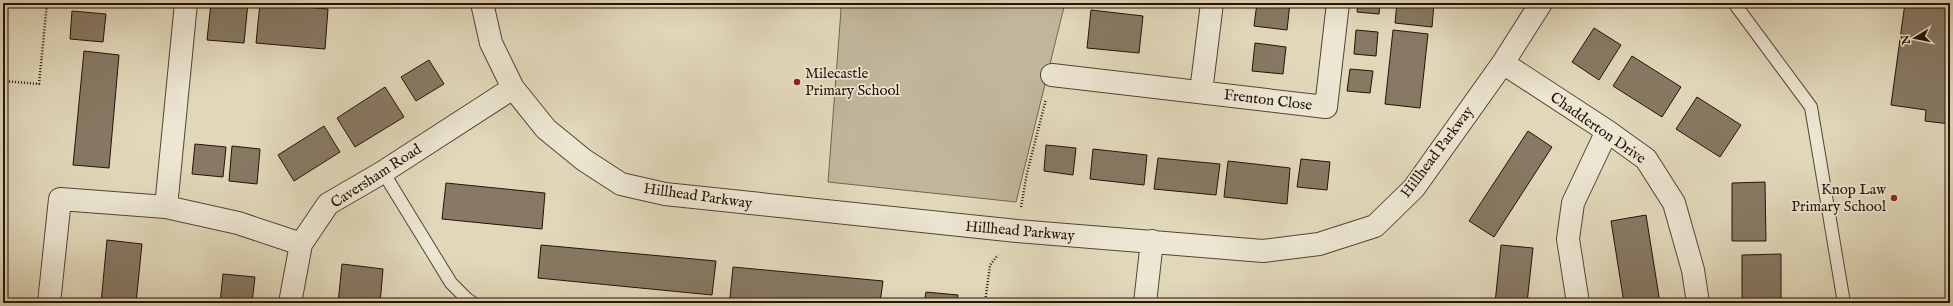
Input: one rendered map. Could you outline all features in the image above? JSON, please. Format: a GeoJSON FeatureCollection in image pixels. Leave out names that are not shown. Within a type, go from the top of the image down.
{"type":"FeatureCollection","features":[{"type":"Feature","properties":{"kind":"street"},"geometry":{"type":"LineString","coordinates":[[166,207],[186,3]]}},
{"type":"Feature","properties":{"kind":"street","name":"Hillhead Parkway"},"geometry":{"type":"LineString","coordinates":[[482,3],[492,43],[513,88],[546,129],[584,160],[621,184],[665,194],[1017,232],[1152,241],[1263,251],[1319,244],[1375,226],[1414,188],[1503,63],[1541,3]]}},
{"type":"Feature","properties":{"kind":"street"},"geometry":{"type":"LineString","coordinates":[[1201,92],[1212,3]]}},
{"type":"Feature","properties":{"kind":"street","name":"Frenton Close"},"geometry":{"type":"LineString","coordinates":[[1052,75],[1326,107],[1338,3]]}},
{"type":"Feature","properties":{"kind":"street","name":"Chadderton Drive"},"geometry":{"type":"LineString","coordinates":[[1503,63],[1607,131],[1646,159],[1674,203],[1693,270],[1698,303]]}},
{"type":"Feature","properties":{"kind":"street","name":"Caversham Road"},"geometry":{"type":"LineString","coordinates":[[290,303],[301,244],[328,204],[383,172],[513,88]]}},
{"type":"Feature","properties":{"kind":"street"},"geometry":{"type":"LineString","coordinates":[[1578,303],[1568,239],[1573,203],[1607,131]]}},
{"type":"Feature","properties":{"kind":"street"},"geometry":{"type":"LineString","coordinates":[[49,303],[60,199],[166,207],[238,223],[301,244]]}},
{"type":"Feature","properties":{"kind":"street"},"geometry":{"type":"LineString","coordinates":[[1145,303],[1152,241]]}},
{"type":"Feature","properties":{"kind":"lane"},"geometry":{"type":"LineString","coordinates":[[1734,3],[1811,107],[1844,303]]}},
{"type":"Feature","properties":{"kind":"lane"},"geometry":{"type":"LineString","coordinates":[[383,172],[451,283],[473,303]]}},
{"type":"Feature","properties":{"kind":"path"},"geometry":{"type":"LineString","coordinates":[[3,81],[39,84],[47,3]]}},
{"type":"Feature","properties":{"kind":"path"},"geometry":{"type":"LineString","coordinates":[[985,303],[990,265],[1017,232],[1028,173],[1052,75]]}},
{"type":"Feature","properties":{"kind":"shaded area"},"geometry":{"type":"Polygon","coordinates":[[[837,3],[1065,3],[1016,202],[828,182],[841,10],[837,3]]]}},
{"type":"Feature","properties":{"kind":"building"},"geometry":{"type":"Polygon","coordinates":[[[86,3],[108,3],[108,5],[86,3]]]}},
{"type":"Feature","properties":{"kind":"building"},"geometry":{"type":"Polygon","coordinates":[[[211,3],[248,3],[244,43],[207,40],[211,3]]]}},
{"type":"Feature","properties":{"kind":"building"},"geometry":{"type":"Polygon","coordinates":[[[260,3],[328,9],[325,49],[256,43],[260,3]]]}},
{"type":"Feature","properties":{"kind":"building"},"geometry":{"type":"Polygon","coordinates":[[[1257,3],[1290,3],[1287,30],[1254,26],[1257,3]]]}},
{"type":"Feature","properties":{"kind":"building"},"geometry":{"type":"Polygon","coordinates":[[[1358,3],[1380,3],[1379,14],[1357,12],[1358,3]]]}},
{"type":"Feature","properties":{"kind":"building"},"geometry":{"type":"Polygon","coordinates":[[[1397,3],[1434,3],[1432,27],[1395,23],[1397,3]]]}},
{"type":"Feature","properties":{"kind":"building"},"geometry":{"type":"Polygon","coordinates":[[[1905,3],[1950,3],[1950,124],[1925,121],[1926,110],[1891,105],[1905,3]]]}},
{"type":"Feature","properties":{"kind":"building"},"geometry":{"type":"Polygon","coordinates":[[[1091,10],[1143,16],[1139,53],[1087,48],[1091,10]]]}},
{"type":"Feature","properties":{"kind":"building"},"geometry":{"type":"Polygon","coordinates":[[[72,11],[106,14],[103,42],[70,39],[72,11]]]}},
{"type":"Feature","properties":{"kind":"building"},"geometry":{"type":"Polygon","coordinates":[[[1594,28],[1621,45],[1599,80],[1572,62],[1594,28]]]}},
{"type":"Feature","properties":{"kind":"building"},"geometry":{"type":"Polygon","coordinates":[[[1356,30],[1378,32],[1376,56],[1354,54],[1356,30]]]}},
{"type":"Feature","properties":{"kind":"building"},"geometry":{"type":"Polygon","coordinates":[[[1393,30],[1428,34],[1420,108],[1385,104],[1393,30]]]}},
{"type":"Feature","properties":{"kind":"building"},"geometry":{"type":"Polygon","coordinates":[[[1255,43],[1286,47],[1283,74],[1252,71],[1255,43]]]}},
{"type":"Feature","properties":{"kind":"building"},"geometry":{"type":"Polygon","coordinates":[[[84,51],[119,55],[109,168],[73,165],[84,51]]]}},
{"type":"Feature","properties":{"kind":"building"},"geometry":{"type":"Polygon","coordinates":[[[1632,56],[1681,87],[1662,117],[1613,86],[1632,56]]]}},
{"type":"Feature","properties":{"kind":"building"},"geometry":{"type":"Polygon","coordinates":[[[429,60],[444,84],[416,101],[401,77],[429,60]]]}},
{"type":"Feature","properties":{"kind":"building"},"geometry":{"type":"Polygon","coordinates":[[[1350,69],[1373,71],[1370,93],[1347,91],[1350,69]]]}},
{"type":"Feature","properties":{"kind":"building"},"geometry":{"type":"Polygon","coordinates":[[[385,87],[404,117],[355,147],[337,118],[385,87]]]}},
{"type":"Feature","properties":{"kind":"building"},"geometry":{"type":"Polygon","coordinates":[[[1697,97],[1741,125],[1720,157],[1676,129],[1697,97]]]}},
{"type":"Feature","properties":{"kind":"building"},"geometry":{"type":"Polygon","coordinates":[[[324,126],[340,152],[294,181],[278,155],[324,126]]]}},
{"type":"Feature","properties":{"kind":"building"},"geometry":{"type":"Polygon","coordinates":[[[1528,131],[1552,147],[1494,237],[1469,221],[1528,131]]]}},
{"type":"Feature","properties":{"kind":"building"},"geometry":{"type":"Polygon","coordinates":[[[195,144],[226,147],[223,177],[192,174],[195,144]]]}},
{"type":"Feature","properties":{"kind":"building"},"geometry":{"type":"Polygon","coordinates":[[[1046,145],[1076,148],[1073,175],[1044,171],[1046,145]]]}},
{"type":"Feature","properties":{"kind":"building"},"geometry":{"type":"Polygon","coordinates":[[[232,146],[260,149],[257,184],[229,181],[232,146]]]}},
{"type":"Feature","properties":{"kind":"building"},"geometry":{"type":"Polygon","coordinates":[[[1093,149],[1147,155],[1144,185],[1090,179],[1093,149]]]}},
{"type":"Feature","properties":{"kind":"building"},"geometry":{"type":"Polygon","coordinates":[[[1158,158],[1220,164],[1216,195],[1154,189],[1158,158]]]}},
{"type":"Feature","properties":{"kind":"building"},"geometry":{"type":"Polygon","coordinates":[[[1301,159],[1330,162],[1327,190],[1297,187],[1301,159]]]}},
{"type":"Feature","properties":{"kind":"building"},"geometry":{"type":"Polygon","coordinates":[[[1228,161],[1290,168],[1287,204],[1224,197],[1228,161]]]}},
{"type":"Feature","properties":{"kind":"building"},"geometry":{"type":"Polygon","coordinates":[[[1765,182],[1766,241],[1732,241],[1732,183],[1765,182]]]}},
{"type":"Feature","properties":{"kind":"building"},"geometry":{"type":"Polygon","coordinates":[[[446,183],[545,193],[542,229],[442,219],[446,183]]]}},
{"type":"Feature","properties":{"kind":"building"},"geometry":{"type":"Polygon","coordinates":[[[1646,215],[1660,303],[1624,303],[1611,221],[1646,215]]]}},
{"type":"Feature","properties":{"kind":"building"},"geometry":{"type":"Polygon","coordinates":[[[107,240],[142,244],[136,303],[101,303],[107,240]]]}},
{"type":"Feature","properties":{"kind":"building"},"geometry":{"type":"Polygon","coordinates":[[[541,245],[716,261],[712,295],[538,278],[541,245]]]}},
{"type":"Feature","properties":{"kind":"building"},"geometry":{"type":"Polygon","coordinates":[[[1501,245],[1533,248],[1527,303],[1495,303],[1501,245]]]}},
{"type":"Feature","properties":{"kind":"building"},"geometry":{"type":"Polygon","coordinates":[[[1781,254],[1781,303],[1742,303],[1742,255],[1781,254]]]}},
{"type":"Feature","properties":{"kind":"building"},"geometry":{"type":"Polygon","coordinates":[[[342,264],[383,269],[380,303],[338,303],[342,264]]]}},
{"type":"Feature","properties":{"kind":"building"},"geometry":{"type":"Polygon","coordinates":[[[733,267],[883,281],[880,303],[781,303],[730,298],[733,267]]]}},
{"type":"Feature","properties":{"kind":"building"},"geometry":{"type":"Polygon","coordinates":[[[223,274],[255,277],[252,303],[220,303],[223,274]]]}},
{"type":"Feature","properties":{"kind":"building"},"geometry":{"type":"Polygon","coordinates":[[[926,292],[958,295],[957,303],[924,303],[926,292]]]}},
{"type":"Feature","properties":{"kind":"building"},"geometry":{"type":"Polygon","coordinates":[[[1037,299],[1074,303],[1036,303],[1037,299]]]}},
{"type":"Feature","properties":{"kind":"building"},"geometry":{"type":"Polygon","coordinates":[[[1288,299],[1324,303],[1288,303],[1288,299]]]}},
{"type":"Feature","properties":{"kind":"place","name":"Milecastle Primary School"},"geometry":{"type":"Point","coordinates":[797,82]}},
{"type":"Feature","properties":{"kind":"place","name":"Knop Law Primary School"},"geometry":{"type":"Point","coordinates":[1894,198]}}]}
